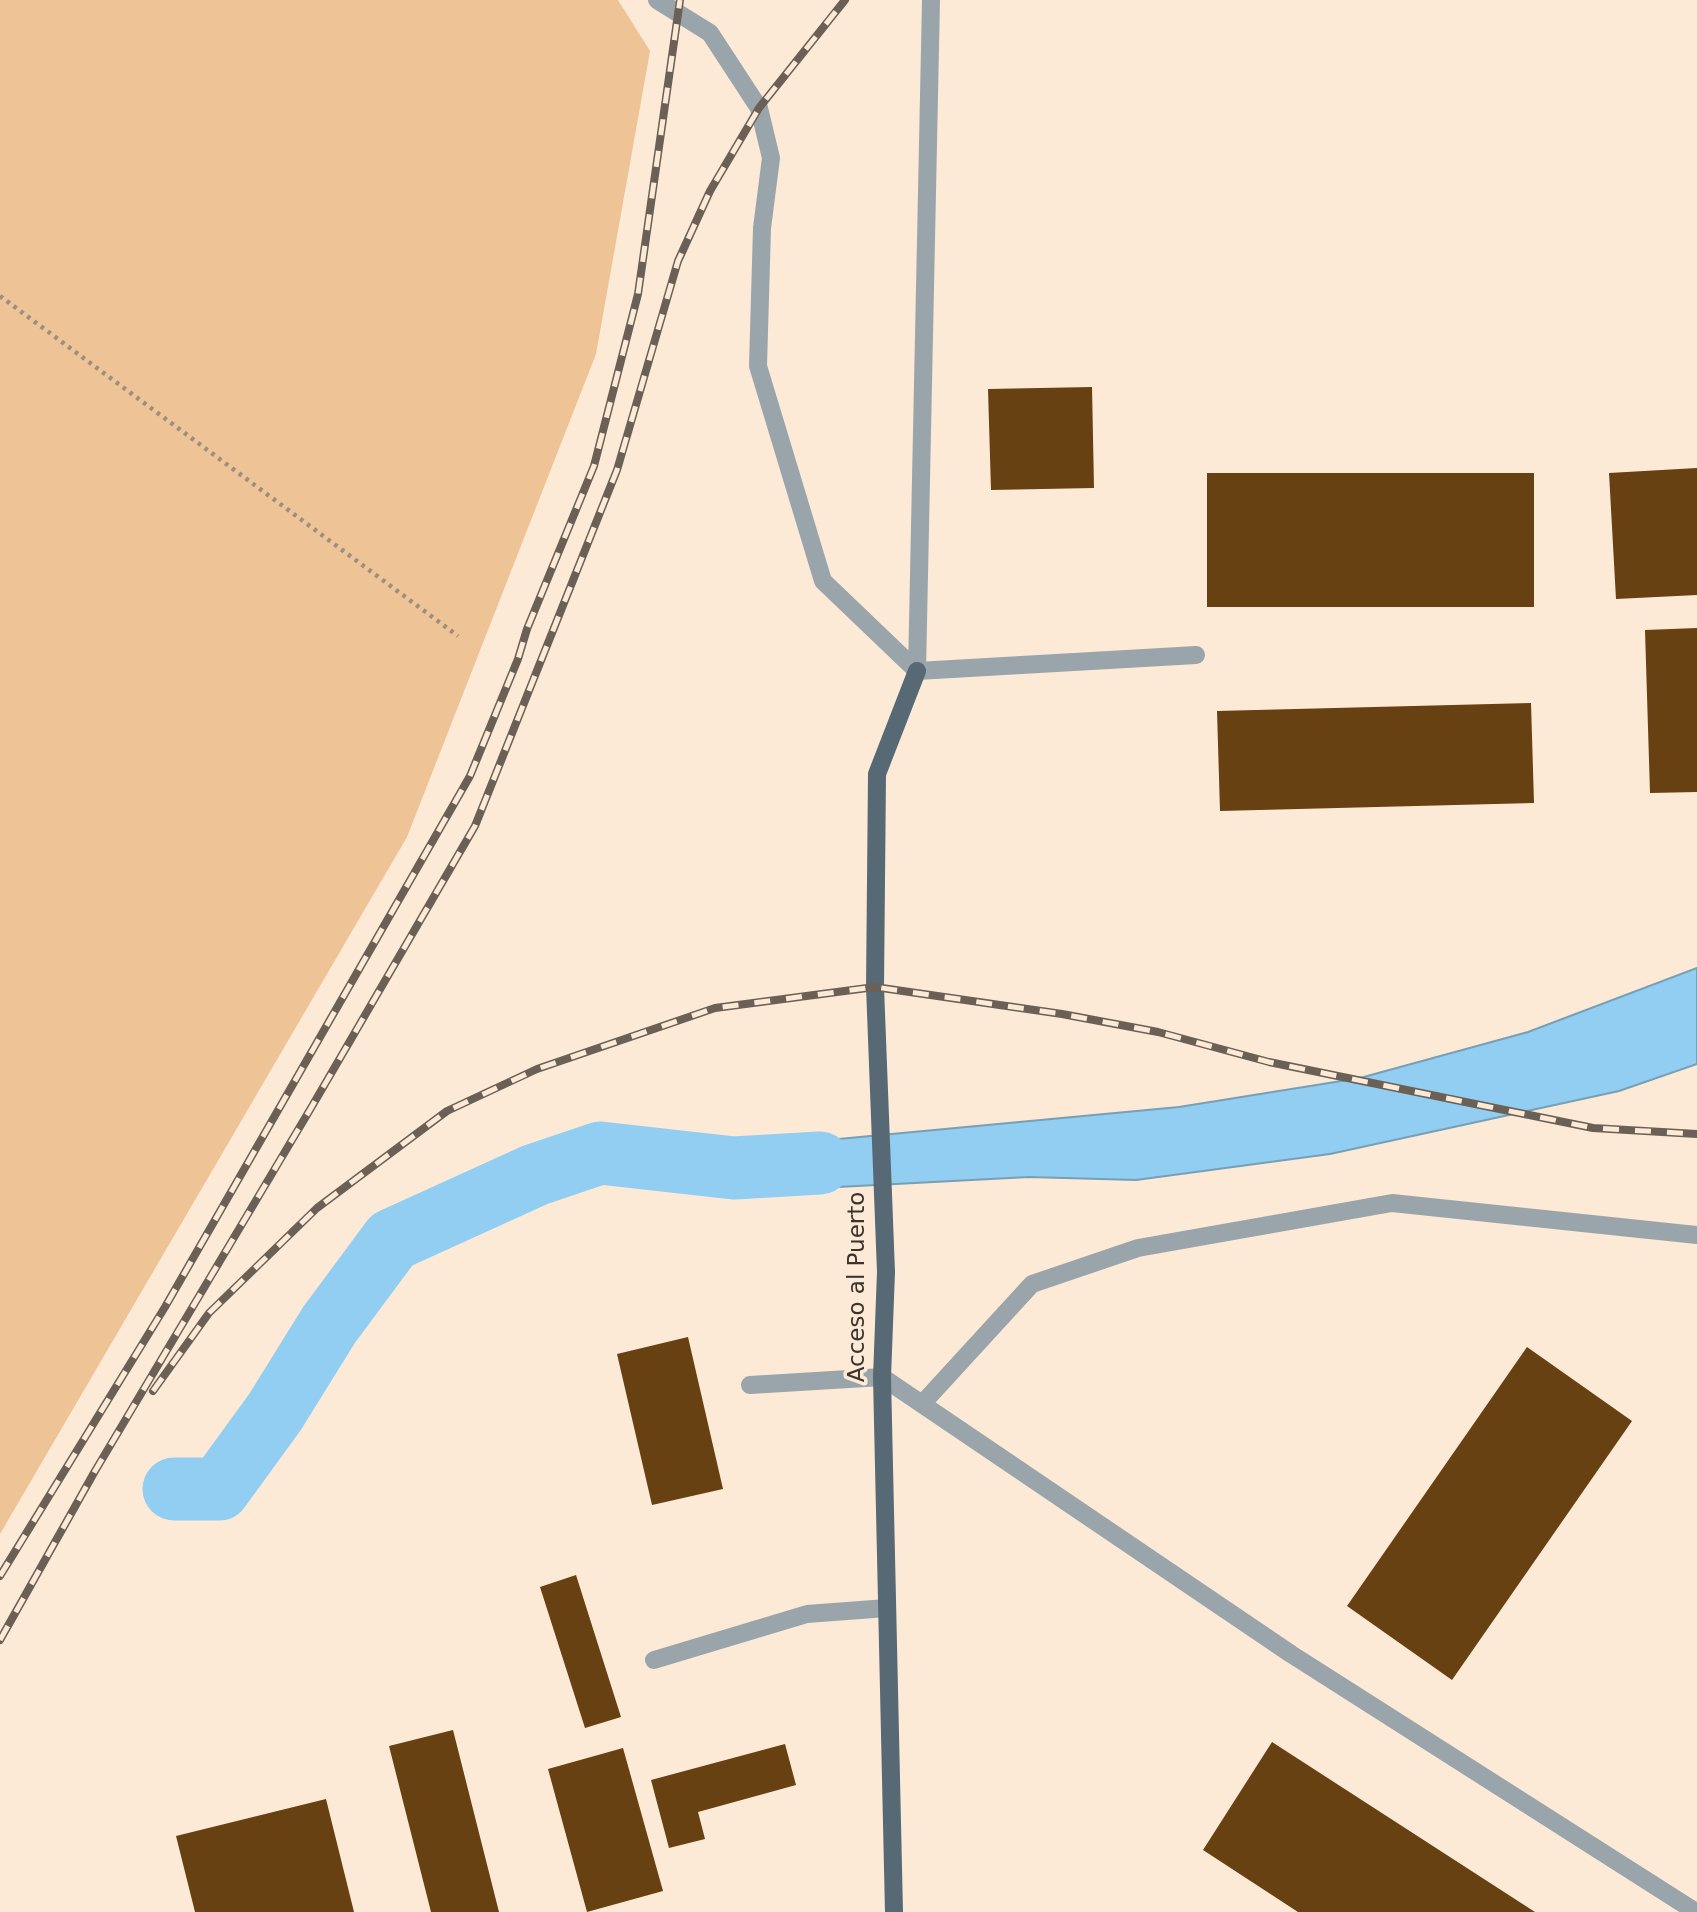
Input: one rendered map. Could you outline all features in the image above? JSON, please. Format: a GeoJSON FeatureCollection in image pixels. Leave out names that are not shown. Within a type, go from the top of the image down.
{"type":"FeatureCollection","features":[{"type":"Feature","properties":{"kind":"main road","name":"Acceso al Puerto"},"geometry":{"type":"LineString","coordinates":[[894,1912],[882,1377],[886,1272],[875,988],[877,774],[916,671]]}},
{"type":"Feature","properties":{"kind":"lane"},"geometry":{"type":"LineString","coordinates":[[657,0],[710,33],[759,108],[771,158],[762,229],[758,366],[823,581],[916,671],[1196,655]]}},
{"type":"Feature","properties":{"kind":"lane"},"geometry":{"type":"LineString","coordinates":[[916,671],[931,0]]}},
{"type":"Feature","properties":{"kind":"lane"},"geometry":{"type":"LineString","coordinates":[[922,1404],[1032,1284],[1138,1248],[1392,1203],[1697,1235]]}},
{"type":"Feature","properties":{"kind":"lane"},"geometry":{"type":"LineString","coordinates":[[750,1385],[882,1377],[1291,1654],[1696,1912]]}},
{"type":"Feature","properties":{"kind":"lane"},"geometry":{"type":"LineString","coordinates":[[654,1660],[807,1614],[887,1608]]}},
{"type":"Feature","properties":{"kind":"path"},"geometry":{"type":"LineString","coordinates":[[0,296],[458,636]]}},
{"type":"Feature","properties":{"kind":"shaded area"},"geometry":{"type":"Polygon","coordinates":[[[0,0],[618,0],[650,51],[596,354],[407,837],[0,1534],[0,0]]]}},
{"type":"Feature","properties":{"kind":"water"},"geometry":{"type":"Polygon","coordinates":[[[1697,968],[1697,1064],[1619,1091],[1330,1154],[1136,1180],[1029,1177],[800,1189],[734,1168],[796,1143],[1179,1107],[1360,1078],[1528,1032],[1697,968]]]}},
{"type":"Feature","properties":{"kind":"building"},"geometry":{"type":"Polygon","coordinates":[[[1092,387],[1094,488],[991,490],[988,389],[1092,387]]]}},
{"type":"Feature","properties":{"kind":"building"},"geometry":{"type":"Polygon","coordinates":[[[1697,468],[1697,595],[1616,599],[1609,473],[1697,468]]]}},
{"type":"Feature","properties":{"kind":"building"},"geometry":{"type":"Polygon","coordinates":[[[1207,473],[1534,473],[1534,607],[1207,607],[1207,473]]]}},
{"type":"Feature","properties":{"kind":"building"},"geometry":{"type":"Polygon","coordinates":[[[1697,628],[1697,792],[1650,793],[1645,630],[1697,628]]]}},
{"type":"Feature","properties":{"kind":"building"},"geometry":{"type":"Polygon","coordinates":[[[1531,703],[1534,803],[1220,811],[1217,711],[1531,703]]]}},
{"type":"Feature","properties":{"kind":"building"},"geometry":{"type":"Polygon","coordinates":[[[688,1337],[723,1489],[652,1505],[617,1354],[688,1337]]]}},
{"type":"Feature","properties":{"kind":"building"},"geometry":{"type":"Polygon","coordinates":[[[1527,1347],[1632,1421],[1452,1680],[1347,1606],[1527,1347]]]}},
{"type":"Feature","properties":{"kind":"building"},"geometry":{"type":"Polygon","coordinates":[[[576,1575],[621,1717],[585,1728],[540,1587],[576,1575]]]}},
{"type":"Feature","properties":{"kind":"building"},"geometry":{"type":"Polygon","coordinates":[[[453,1730],[499,1912],[431,1912],[389,1746],[453,1730]]]}},
{"type":"Feature","properties":{"kind":"building"},"geometry":{"type":"Polygon","coordinates":[[[1272,1742],[1535,1912],[1298,1912],[1203,1850],[1272,1742]]]}},
{"type":"Feature","properties":{"kind":"building"},"geometry":{"type":"Polygon","coordinates":[[[785,1744],[796,1785],[698,1812],[705,1839],[669,1848],[651,1780],[785,1744]]]}},
{"type":"Feature","properties":{"kind":"building"},"geometry":{"type":"Polygon","coordinates":[[[623,1748],[663,1891],[587,1912],[548,1769],[623,1748]]]}},
{"type":"Feature","properties":{"kind":"building"},"geometry":{"type":"Polygon","coordinates":[[[326,1799],[354,1912],[195,1912],[176,1836],[326,1799]]]}},
{"type":"Feature","properties":{"kind":"waterway"},"geometry":{"type":"LineString","coordinates":[[174,1489],[219,1489],[275,1412],[329,1325],[392,1240],[535,1175],[600,1153],[734,1168],[820,1163]]}},
{"type":"Feature","properties":{"kind":"railway"},"geometry":{"type":"LineString","coordinates":[[0,1576],[165,1307],[470,776],[594,466],[638,294],[680,0]]}},
{"type":"Feature","properties":{"kind":"railway"},"geometry":{"type":"LineString","coordinates":[[0,1640],[95,1471],[475,826],[617,470],[678,261],[710,191],[759,108],[845,0]]}},
{"type":"Feature","properties":{"kind":"railway"},"geometry":{"type":"LineString","coordinates":[[153,1391],[209,1313],[317,1208],[447,1111],[537,1069],[715,1008],[875,987],[1062,1014],[1158,1032],[1269,1062],[1593,1128],[1697,1134]]}}]}
